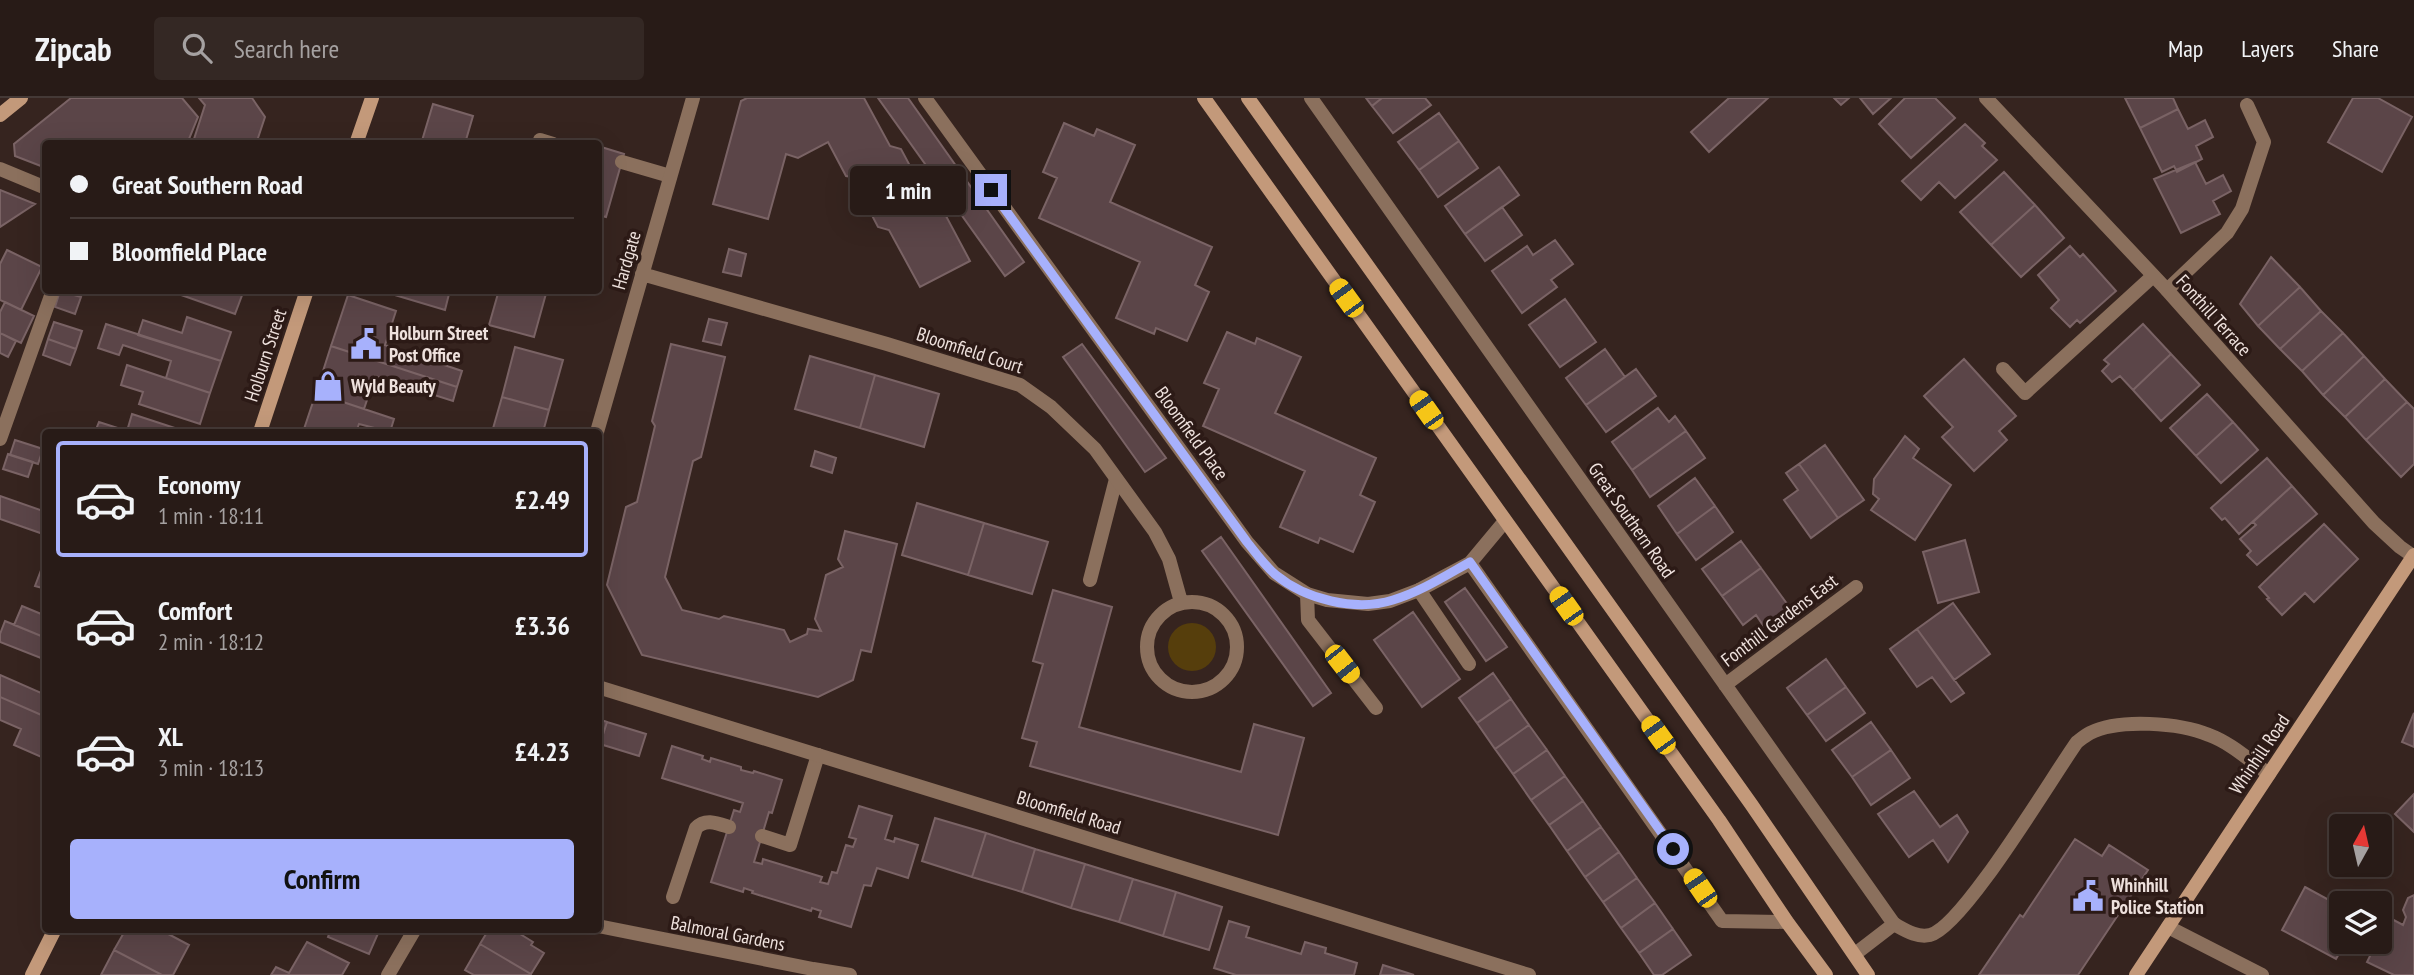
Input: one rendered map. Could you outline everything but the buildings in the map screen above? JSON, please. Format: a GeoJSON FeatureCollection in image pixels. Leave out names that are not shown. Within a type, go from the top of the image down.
{"type":"FeatureCollection","features":[{"type":"Feature","properties":{"kind":"main road"},"geometry":{"type":"LineString","coordinates":[[0,115],[21,98]]}},
{"type":"Feature","properties":{"kind":"main road"},"geometry":{"type":"LineString","coordinates":[[357,140],[372,98]]}},
{"type":"Feature","properties":{"kind":"main road"},"geometry":{"type":"LineString","coordinates":[[1204,98],[1719,820],[1826,975]]}},
{"type":"Feature","properties":{"kind":"main road"},"geometry":{"type":"LineString","coordinates":[[1248,98],[1868,975]]}},
{"type":"Feature","properties":{"kind":"main road","name":"Holburn Street"},"geometry":{"type":"LineString","coordinates":[[261,429],[306,294]]}},
{"type":"Feature","properties":{"kind":"main road","name":"Whinhill Road"},"geometry":{"type":"LineString","coordinates":[[2136,975],[2414,556]]}},
{"type":"Feature","properties":{"kind":"main road"},"geometry":{"type":"LineString","coordinates":[[32,975],[53,933]]}},
{"type":"Feature","properties":{"kind":"street","name":"Hardgate"},"geometry":{"type":"LineString","coordinates":[[598,429],[693,98]]}},
{"type":"Feature","properties":{"kind":"street","name":"Bloomfield Place"},"geometry":{"type":"LineString","coordinates":[[925,98],[1247,542],[1274,573],[1307,594],[1327,600],[1368,604],[1391,601],[1419,590],[1470,562],[1505,521]]}},
{"type":"Feature","properties":{"kind":"street","name":"Great Southern Road"},"geometry":{"type":"LineString","coordinates":[[1311,98],[1895,924]]}},
{"type":"Feature","properties":{"kind":"street","name":"Fonthill Terrace"},"geometry":{"type":"LineString","coordinates":[[1986,98],[2166,290],[2374,523],[2414,556]]}},
{"type":"Feature","properties":{"kind":"street"},"geometry":{"type":"LineString","coordinates":[[2166,290],[2227,233],[2242,209],[2264,142],[2246,104]]}},
{"type":"Feature","properties":{"kind":"street"},"geometry":{"type":"LineString","coordinates":[[622,162],[670,176]]}},
{"type":"Feature","properties":{"kind":"street"},"geometry":{"type":"LineString","coordinates":[[0,169],[42,186]]}},
{"type":"Feature","properties":{"kind":"street","name":"Bloomfield Court"},"geometry":{"type":"LineString","coordinates":[[642,274],[1020,385],[1051,407],[1095,449],[1155,532],[1169,559],[1181,603]]}},
{"type":"Feature","properties":{"kind":"street"},"geometry":{"type":"LineString","coordinates":[[2003,369],[2025,393],[2153,276]]}},
{"type":"Feature","properties":{"kind":"street"},"geometry":{"type":"LineString","coordinates":[[0,439],[51,294]]}},
{"type":"Feature","properties":{"kind":"street"},"geometry":{"type":"LineString","coordinates":[[1090,580],[1116,479]]}},
{"type":"Feature","properties":{"kind":"street"},"geometry":{"type":"LineString","coordinates":[[1470,562],[1722,921],[1787,922]]}},
{"type":"Feature","properties":{"kind":"street","name":"Fonthill Gardens East"},"geometry":{"type":"LineString","coordinates":[[1725,685],[1856,587]]}},
{"type":"Feature","properties":{"kind":"street"},"geometry":{"type":"LineString","coordinates":[[1419,590],[1469,664]]}},
{"type":"Feature","properties":{"kind":"street"},"geometry":{"type":"LineString","coordinates":[[1307,594],[1308,620],[1376,708]]}},
{"type":"Feature","properties":{"kind":"street"},"geometry":{"type":"LineString","coordinates":[[1197,601],[1212,606],[1225,615],[1234,628],[1236,660],[1229,674],[1217,685],[1203,691],[1187,692],[1171,688],[1158,678],[1150,665],[1146,650],[1148,634],[1155,620],[1167,608],[1181,603],[1197,601]]}},
{"type":"Feature","properties":{"kind":"street","name":"Bloomfield Road"},"geometry":{"type":"LineString","coordinates":[[602,688],[1529,975]]}},
{"type":"Feature","properties":{"kind":"street"},"geometry":{"type":"LineString","coordinates":[[1855,954],[1895,924],[1922,936],[1939,931],[1950,923],[1979,888],[2077,742],[2091,732],[2108,726],[2130,724],[2169,726],[2196,731],[2223,741],[2269,774]]}},
{"type":"Feature","properties":{"kind":"street"},"geometry":{"type":"LineString","coordinates":[[762,836],[790,845],[818,755]]}},
{"type":"Feature","properties":{"kind":"street"},"geometry":{"type":"LineString","coordinates":[[673,897],[696,828],[710,821],[729,827]]}},
{"type":"Feature","properties":{"kind":"street","name":"Balmoral Gardens"},"geometry":{"type":"LineString","coordinates":[[602,927],[813,970],[850,975]]}},
{"type":"Feature","properties":{"kind":"street"},"geometry":{"type":"LineString","coordinates":[[2168,927],[2262,975]]}},
{"type":"Feature","properties":{"kind":"street"},"geometry":{"type":"LineString","coordinates":[[388,975],[413,933]]}},
{"type":"Feature","properties":{"kind":"shaded area"},"geometry":{"type":"Polygon","coordinates":[[[1192,623],[1209,630],[1216,647],[1209,664],[1192,671],[1175,664],[1168,647],[1175,630],[1192,623]]]}},
{"type":"Feature","properties":{"kind":"place","name":"Holburn Street Post Office"},"geometry":{"type":"Point","coordinates":[366,344]}},
{"type":"Feature","properties":{"kind":"place","name":"Wyld Beauty"},"geometry":{"type":"Point","coordinates":[328,386]}},
{"type":"Feature","properties":{"kind":"place","name":"Whinhill Police Station"},"geometry":{"type":"Point","coordinates":[2088,896]}},
{"type":"Feature","properties":{"kind":"route"},"geometry":{"type":"LineString","coordinates":[[991,190],[1247,542],[1274,573],[1307,594],[1327,600],[1368,604],[1391,601],[1419,590],[1470,562],[1673,849]]}}]}
